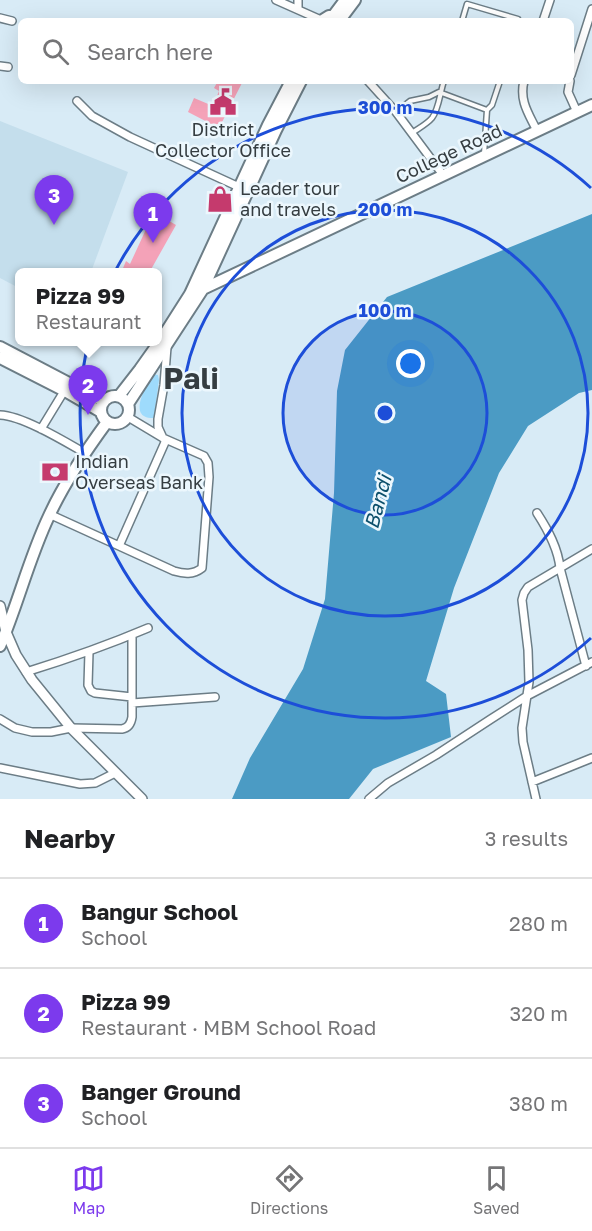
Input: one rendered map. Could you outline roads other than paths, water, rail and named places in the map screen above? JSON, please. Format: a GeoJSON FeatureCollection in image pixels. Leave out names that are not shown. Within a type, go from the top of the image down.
{"type":"FeatureCollection","features":[{"type":"Feature","properties":{"kind":"main road"},"geometry":{"type":"LineString","coordinates":[[338,18],[345,0]]}},
{"type":"Feature","properties":{"kind":"main road"},"geometry":{"type":"LineString","coordinates":[[339,18],[355,0]]}},
{"type":"Feature","properties":{"kind":"main road"},"geometry":{"type":"LineString","coordinates":[[162,338],[190,294],[290,84]]}},
{"type":"Feature","properties":{"kind":"main road"},"geometry":{"type":"LineString","coordinates":[[128,404],[203,289],[266,150],[299,84]]}},
{"type":"Feature","properties":{"kind":"main road","name":"College Road"},"geometry":{"type":"LineString","coordinates":[[190,294],[592,105]]}},
{"type":"Feature","properties":{"kind":"main road"},"geometry":{"type":"LineString","coordinates":[[118,396],[157,346]]}},
{"type":"Feature","properties":{"kind":"main road"},"geometry":{"type":"LineString","coordinates":[[0,347],[66,387],[104,412],[119,424],[128,417],[130,412],[126,400],[118,396],[110,396],[104,412],[85,453],[49,514],[0,646]]}},
{"type":"Feature","properties":{"kind":"main road"},"geometry":{"type":"LineString","coordinates":[[0,358],[66,387]]}},
{"type":"Feature","properties":{"kind":"street"},"geometry":{"type":"LineString","coordinates":[[276,0],[317,18]]}},
{"type":"Feature","properties":{"kind":"street"},"geometry":{"type":"LineString","coordinates":[[298,0],[298,9]]}},
{"type":"Feature","properties":{"kind":"street"},"geometry":{"type":"LineString","coordinates":[[544,18],[550,0]]}},
{"type":"Feature","properties":{"kind":"street"},"geometry":{"type":"LineString","coordinates":[[574,66],[592,9]]}},
{"type":"Feature","properties":{"kind":"street"},"geometry":{"type":"LineString","coordinates":[[0,18],[12,21]]}},
{"type":"Feature","properties":{"kind":"street"},"geometry":{"type":"LineString","coordinates":[[0,66],[8,67]]}},
{"type":"Feature","properties":{"kind":"street"},"geometry":{"type":"LineString","coordinates":[[371,84],[396,112],[443,175]]}},
{"type":"Feature","properties":{"kind":"street"},"geometry":{"type":"LineString","coordinates":[[523,84],[522,99],[537,131]]}},
{"type":"Feature","properties":{"kind":"street"},"geometry":{"type":"LineString","coordinates":[[569,84],[568,92],[578,112]]}},
{"type":"Feature","properties":{"kind":"street"},"geometry":{"type":"LineString","coordinates":[[77,101],[92,116],[239,187]]}},
{"type":"Feature","properties":{"kind":"street"},"geometry":{"type":"LineString","coordinates":[[165,439],[158,427],[158,419],[164,386],[167,345]]}},
{"type":"Feature","properties":{"kind":"street"},"geometry":{"type":"LineString","coordinates":[[41,429],[66,387]]}},
{"type":"Feature","properties":{"kind":"street"},"geometry":{"type":"LineString","coordinates":[[0,415],[14,417],[41,429],[85,453]]}},
{"type":"Feature","properties":{"kind":"street"},"geometry":{"type":"LineString","coordinates":[[49,514],[174,571],[196,573],[202,568],[208,463],[204,456],[165,439],[128,417]]}},
{"type":"Feature","properties":{"kind":"street"},"geometry":{"type":"LineString","coordinates":[[119,546],[165,439]]}},
{"type":"Feature","properties":{"kind":"street"},"geometry":{"type":"LineString","coordinates":[[369,799],[396,777],[436,755],[527,696],[589,664],[559,558],[549,533],[537,513]]}},
{"type":"Feature","properties":{"kind":"street"},"geometry":{"type":"LineString","coordinates":[[536,799],[522,728],[529,682],[522,596],[528,587],[592,549]]}},
{"type":"Feature","properties":{"kind":"street"},"geometry":{"type":"LineString","coordinates":[[0,606],[6,632],[26,672],[71,728],[142,799]]}},
{"type":"Feature","properties":{"kind":"street"},"geometry":{"type":"LineString","coordinates":[[26,672],[90,652],[148,628]]}},
{"type":"Feature","properties":{"kind":"street"},"geometry":{"type":"LineString","coordinates":[[0,719],[15,728],[32,732],[51,732],[71,728],[125,728],[131,722],[132,635]]}},
{"type":"Feature","properties":{"kind":"street"},"geometry":{"type":"LineString","coordinates":[[90,652],[88,685],[95,693],[132,700],[216,697]]}},
{"type":"Feature","properties":{"kind":"street"},"geometry":{"type":"LineString","coordinates":[[532,782],[592,758]]}},
{"type":"Feature","properties":{"kind":"street"},"geometry":{"type":"LineString","coordinates":[[0,768],[86,785],[115,773]]}},
{"type":"Feature","properties":{"kind":"lane"},"geometry":{"type":"LineString","coordinates":[[463,18],[467,4],[512,18]]}},
{"type":"Feature","properties":{"kind":"lane"},"geometry":{"type":"LineString","coordinates":[[412,133],[432,118],[443,84]]}},
{"type":"Feature","properties":{"kind":"lane"},"geometry":{"type":"LineString","coordinates":[[484,157],[487,110],[492,105],[499,84]]}},
{"type":"Feature","properties":{"kind":"lane"},"geometry":{"type":"LineString","coordinates":[[396,112],[410,101],[440,92],[487,110]]}},
{"type":"Feature","properties":{"kind":"water","name":"Bandi"},"geometry":{"type":"Polygon","coordinates":[[[592,214],[592,390],[579,393],[528,426],[499,473],[454,588],[426,681],[446,694],[451,737],[373,769],[349,799],[232,799],[250,758],[303,669],[325,599],[334,493],[337,391],[345,350],[387,297],[592,214]]]}},
{"type":"Feature","properties":{"kind":"place","name":"District Collector Office"},"geometry":{"type":"Point","coordinates":[223,102]}},
{"type":"Feature","properties":{"kind":"place","name":"Leader tour and travels"},"geometry":{"type":"Point","coordinates":[220,199]}},
{"type":"Feature","properties":{"kind":"place","name":"Banger Ground"},"geometry":{"type":"Point","coordinates":[54,225]}},
{"type":"Feature","properties":{"kind":"place","name":"Bangur School"},"geometry":{"type":"Point","coordinates":[153,243]}},
{"type":"Feature","properties":{"kind":"place","name":"Pizza 99"},"geometry":{"type":"Point","coordinates":[88,415]}},
{"type":"Feature","properties":{"kind":"place","name":"Indian Overseas Bank"},"geometry":{"type":"Point","coordinates":[55,472]}},
{"type":"Feature","properties":{"kind":"district","name":"Pali"},"geometry":{"type":"Point","coordinates":[191,379]}}]}
